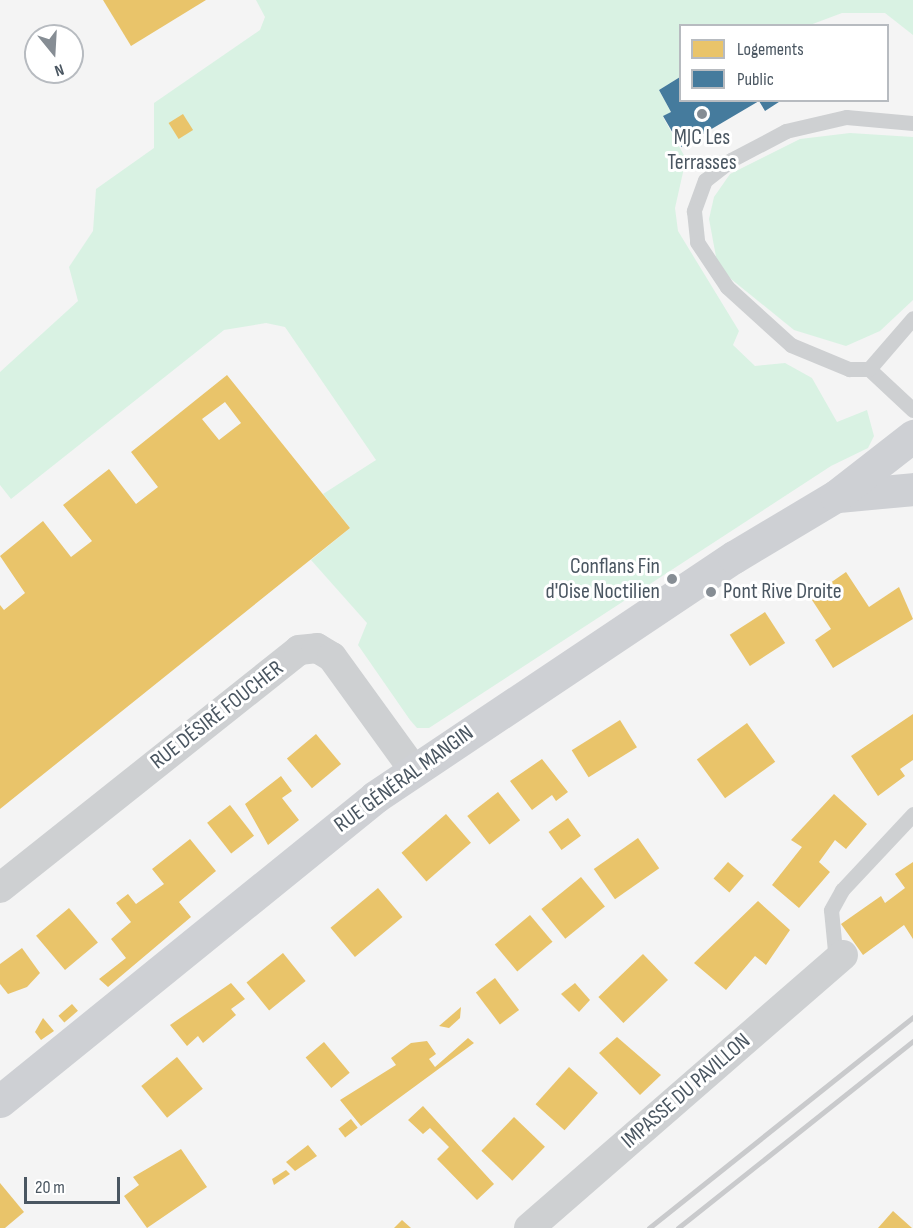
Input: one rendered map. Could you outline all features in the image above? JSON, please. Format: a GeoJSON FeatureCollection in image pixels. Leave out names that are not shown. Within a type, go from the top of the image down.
{"type":"FeatureCollection","features":[{"type":"Feature","properties":{"kind":"main road","name":"RUE GÉNÉRAL MANGIN"},"geometry":{"type":"LineString","coordinates":[[0,1101],[413,769],[734,557],[836,496],[913,436]]}},
{"type":"Feature","properties":{"kind":"main road","name":"RUE GÉNÉRAL MANGIN"},"geometry":{"type":"LineString","coordinates":[[836,496],[913,489]]}},
{"type":"Feature","properties":{"kind":"street","name":"RUE DÉSIRÉ FOUCHER"},"geometry":{"type":"LineString","coordinates":[[0,888],[299,650],[317,648],[332,657],[413,769]]}},
{"type":"Feature","properties":{"kind":"street","name":"IMPASSE DU PAVILLON"},"geometry":{"type":"LineString","coordinates":[[529,1228],[839,958]]}},
{"type":"Feature","properties":{"kind":"lane"},"geometry":{"type":"LineString","coordinates":[[913,123],[846,117],[786,131],[731,160],[705,180],[694,211],[697,242],[708,266],[734,294],[791,345],[849,369],[869,369],[913,410]]}},
{"type":"Feature","properties":{"kind":"lane"},"geometry":{"type":"LineString","coordinates":[[869,369],[913,318]]}},
{"type":"Feature","properties":{"kind":"lane"},"geometry":{"type":"LineString","coordinates":[[839,958],[831,922],[837,900],[913,814]]}},
{"type":"Feature","properties":{"kind":"green space"},"geometry":{"type":"Polygon","coordinates":[[[256,0],[913,0],[913,35],[885,13],[842,13],[813,24],[679,24],[679,78],[659,90],[671,112],[663,117],[686,159],[675,208],[678,231],[739,331],[733,345],[755,366],[785,363],[812,378],[837,422],[867,410],[874,436],[868,448],[831,466],[429,728],[417,728],[410,720],[358,645],[367,623],[311,560],[350,528],[323,494],[376,460],[285,327],[266,323],[224,330],[11,499],[0,485],[0,372],[78,301],[69,267],[93,231],[96,189],[154,148],[154,103],[260,30],[265,17],[256,0]]]}},
{"type":"Feature","properties":{"kind":"green space"},"geometry":{"type":"Polygon","coordinates":[[[850,133],[913,137],[913,300],[880,331],[846,346],[794,330],[731,279],[717,262],[709,219],[714,197],[730,174],[800,139],[850,133]]]}},
{"type":"Feature","properties":{"kind":"building: Logements"},"geometry":{"type":"Polygon","coordinates":[[[103,0],[206,0],[131,46],[103,0]]]}},
{"type":"Feature","properties":{"kind":"building: Logements"},"geometry":{"type":"Polygon","coordinates":[[[183,114],[193,130],[179,139],[169,123],[183,114]]]}},
{"type":"Feature","properties":{"kind":"building: Logements"},"geometry":{"type":"Polygon","coordinates":[[[227,375],[350,528],[0,809],[0,605],[4,610],[25,593],[0,556],[43,521],[71,557],[92,541],[63,505],[109,469],[136,504],[158,487],[131,452],[227,375]],[[225,402],[202,419],[219,440],[241,423],[225,402]]]}},
{"type":"Feature","properties":{"kind":"building: Logements"},"geometry":{"type":"Polygon","coordinates":[[[846,572],[869,607],[899,587],[913,619],[833,668],[815,640],[831,629],[810,597],[846,572]]]}},
{"type":"Feature","properties":{"kind":"building: Logements"},"geometry":{"type":"Polygon","coordinates":[[[765,612],[785,643],[750,666],[730,635],[765,612]]]}},
{"type":"Feature","properties":{"kind":"building: Logements"},"geometry":{"type":"Polygon","coordinates":[[[913,714],[913,760],[900,769],[905,776],[878,796],[851,756],[913,714]]]}},
{"type":"Feature","properties":{"kind":"building: Logements"},"geometry":{"type":"Polygon","coordinates":[[[620,720],[637,747],[589,777],[572,750],[620,720]]]}},
{"type":"Feature","properties":{"kind":"building: Logements"},"geometry":{"type":"Polygon","coordinates":[[[747,723],[775,762],[725,798],[697,759],[747,723]]]}},
{"type":"Feature","properties":{"kind":"building: Logements"},"geometry":{"type":"Polygon","coordinates":[[[316,734],[341,764],[312,788],[287,758],[316,734]]]}},
{"type":"Feature","properties":{"kind":"building: Logements"},"geometry":{"type":"Polygon","coordinates":[[[542,759],[568,792],[556,801],[552,795],[532,810],[510,781],[542,759]]]}},
{"type":"Feature","properties":{"kind":"building: Logements"},"geometry":{"type":"Polygon","coordinates":[[[281,776],[292,791],[282,798],[299,820],[268,845],[245,804],[281,776]]]}},
{"type":"Feature","properties":{"kind":"building: Logements"},"geometry":{"type":"Polygon","coordinates":[[[498,792],[520,820],[489,844],[467,816],[498,792]]]}},
{"type":"Feature","properties":{"kind":"building: Logements"},"geometry":{"type":"Polygon","coordinates":[[[834,794],[867,824],[846,849],[835,840],[819,862],[830,872],[799,908],[772,885],[802,847],[791,840],[834,794]]]}},
{"type":"Feature","properties":{"kind":"building: Logements"},"geometry":{"type":"Polygon","coordinates":[[[230,805],[254,836],[231,854],[207,823],[230,805]]]}},
{"type":"Feature","properties":{"kind":"building: Logements"},"geometry":{"type":"Polygon","coordinates":[[[446,814],[471,843],[426,881],[401,853],[446,814]]]}},
{"type":"Feature","properties":{"kind":"building: Logements"},"geometry":{"type":"Polygon","coordinates":[[[568,818],[581,836],[562,850],[549,832],[568,818]]]}},
{"type":"Feature","properties":{"kind":"building: Logements"},"geometry":{"type":"Polygon","coordinates":[[[638,838],[659,868],[615,899],[594,869],[638,838]]]}},
{"type":"Feature","properties":{"kind":"building: Logements"},"geometry":{"type":"Polygon","coordinates":[[[190,839],[216,871],[179,902],[191,917],[108,987],[99,979],[126,958],[111,939],[131,922],[116,903],[128,894],[136,904],[164,884],[152,869],[190,839]]]}},
{"type":"Feature","properties":{"kind":"building: Logements"},"geometry":{"type":"Polygon","coordinates":[[[728,862],[744,876],[729,892],[714,879],[728,862]]]}},
{"type":"Feature","properties":{"kind":"building: Logements"},"geometry":{"type":"Polygon","coordinates":[[[913,862],[913,939],[904,925],[863,955],[841,924],[881,896],[885,903],[905,888],[895,874],[913,862]]]}},
{"type":"Feature","properties":{"kind":"building: Logements"},"geometry":{"type":"Polygon","coordinates":[[[581,877],[605,907],[565,939],[541,909],[581,877]]]}},
{"type":"Feature","properties":{"kind":"building: Logements"},"geometry":{"type":"Polygon","coordinates":[[[378,888],[402,917],[355,957],[331,928],[378,888]]]}},
{"type":"Feature","properties":{"kind":"building: Logements"},"geometry":{"type":"Polygon","coordinates":[[[758,901],[790,930],[766,965],[755,956],[726,990],[694,963],[758,901]]]}},
{"type":"Feature","properties":{"kind":"building: Logements"},"geometry":{"type":"Polygon","coordinates":[[[69,908],[98,942],[65,970],[36,936],[69,908]]]}},
{"type":"Feature","properties":{"kind":"building: Logements"},"geometry":{"type":"Polygon","coordinates":[[[530,915],[552,942],[517,971],[495,945],[530,915]]]}},
{"type":"Feature","properties":{"kind":"building: Logements"},"geometry":{"type":"Polygon","coordinates":[[[22,948],[40,973],[27,987],[8,994],[0,984],[0,964],[22,948]]]}},
{"type":"Feature","properties":{"kind":"building: Logements"},"geometry":{"type":"Polygon","coordinates":[[[283,953],[306,981],[269,1011],[246,983],[283,953]]]}},
{"type":"Feature","properties":{"kind":"building: Logements"},"geometry":{"type":"Polygon","coordinates":[[[643,954],[668,980],[623,1023],[598,997],[643,954]]]}},
{"type":"Feature","properties":{"kind":"building: Logements"},"geometry":{"type":"Polygon","coordinates":[[[495,978],[519,1010],[500,1024],[476,992],[495,978]]]}},
{"type":"Feature","properties":{"kind":"building: Logements"},"geometry":{"type":"Polygon","coordinates":[[[231,983],[245,999],[231,1009],[236,1015],[203,1043],[198,1036],[187,1046],[170,1025],[231,983]]]}},
{"type":"Feature","properties":{"kind":"building: Logements"},"geometry":{"type":"Polygon","coordinates":[[[575,983],[590,1000],[579,1012],[561,994],[575,983]]]}},
{"type":"Feature","properties":{"kind":"building: Logements"},"geometry":{"type":"Polygon","coordinates":[[[72,1004],[78,1011],[64,1023],[58,1016],[72,1004]]]}},
{"type":"Feature","properties":{"kind":"building: Logements"},"geometry":{"type":"Polygon","coordinates":[[[461,1007],[460,1018],[449,1028],[439,1026],[461,1007]]]}},
{"type":"Feature","properties":{"kind":"building: Logements"},"geometry":{"type":"Polygon","coordinates":[[[43,1018],[54,1031],[41,1040],[35,1032],[43,1018]]]}},
{"type":"Feature","properties":{"kind":"building: Logements"},"geometry":{"type":"Polygon","coordinates":[[[617,1037],[661,1075],[640,1095],[599,1053],[617,1037]]]}},
{"type":"Feature","properties":{"kind":"building: Logements"},"geometry":{"type":"Polygon","coordinates":[[[468,1038],[474,1043],[361,1126],[340,1100],[396,1065],[391,1058],[411,1043],[427,1041],[436,1054],[429,1059],[435,1067],[468,1038]]]}},
{"type":"Feature","properties":{"kind":"building: Logements"},"geometry":{"type":"Polygon","coordinates":[[[324,1042],[350,1073],[331,1088],[306,1057],[324,1042]]]}},
{"type":"Feature","properties":{"kind":"building: Logements"},"geometry":{"type":"Polygon","coordinates":[[[177,1057],[203,1089],[167,1118],[141,1086],[177,1057]]]}},
{"type":"Feature","properties":{"kind":"building: Logements"},"geometry":{"type":"Polygon","coordinates":[[[569,1067],[598,1093],[565,1130],[536,1104],[569,1067]]]}},
{"type":"Feature","properties":{"kind":"building: Logements"},"geometry":{"type":"Polygon","coordinates":[[[423,1106],[494,1184],[477,1200],[437,1159],[449,1147],[430,1128],[423,1134],[408,1120],[423,1106]]]}},
{"type":"Feature","properties":{"kind":"building: Logements"},"geometry":{"type":"Polygon","coordinates":[[[514,1117],[545,1147],[512,1181],[481,1151],[514,1117]]]}},
{"type":"Feature","properties":{"kind":"building: Logements"},"geometry":{"type":"Polygon","coordinates":[[[351,1119],[358,1128],[345,1138],[338,1129],[351,1119]]]}},
{"type":"Feature","properties":{"kind":"building: Logements"},"geometry":{"type":"Polygon","coordinates":[[[308,1145],[317,1156],[295,1171],[286,1162],[308,1145]]]}},
{"type":"Feature","properties":{"kind":"building: Logements"},"geometry":{"type":"Polygon","coordinates":[[[181,1149],[207,1187],[147,1228],[124,1196],[139,1185],[133,1177],[181,1149]]]}},
{"type":"Feature","properties":{"kind":"building: Logements"},"geometry":{"type":"Polygon","coordinates":[[[286,1170],[290,1174],[274,1185],[272,1179],[286,1170]]]}},
{"type":"Feature","properties":{"kind":"building: Logements"},"geometry":{"type":"Polygon","coordinates":[[[0,1183],[24,1212],[5,1228],[0,1228],[0,1183]]]}},
{"type":"Feature","properties":{"kind":"building: Logements"},"geometry":{"type":"Polygon","coordinates":[[[893,1211],[912,1228],[878,1228],[893,1211]]]}},
{"type":"Feature","properties":{"kind":"building: Logements"},"geometry":{"type":"Polygon","coordinates":[[[402,1220],[411,1228],[394,1228],[402,1220]]]}},
{"type":"Feature","properties":{"kind":"building: Public","name":"MJC Les Terrasses"},"geometry":{"type":"Polygon","coordinates":[[[679,78],[679,102],[757,102],[681,147],[663,116],[671,112],[659,90],[679,78]]]}},
{"type":"Feature","properties":{"kind":"building: Public","name":"MJC Les Terrasses"},"geometry":{"type":"Polygon","coordinates":[[[760,102],[779,102],[765,111],[760,102]]]}},
{"type":"Feature","properties":{"kind":"railway"},"geometry":{"type":"LineString","coordinates":[[649,1228],[913,1017]]}},
{"type":"Feature","properties":{"kind":"railway"},"geometry":{"type":"LineString","coordinates":[[678,1228],[913,1041]]}},
{"type":"Feature","properties":{"kind":"place","name":"MJC Les Terrasses"},"geometry":{"type":"Point","coordinates":[702,114]}},
{"type":"Feature","properties":{"kind":"place","name":"Conflans Fin d'Oise Noctilien"},"geometry":{"type":"Point","coordinates":[672,579]}},
{"type":"Feature","properties":{"kind":"place","name":"Pont Rive Droite"},"geometry":{"type":"Point","coordinates":[711,592]}}]}
